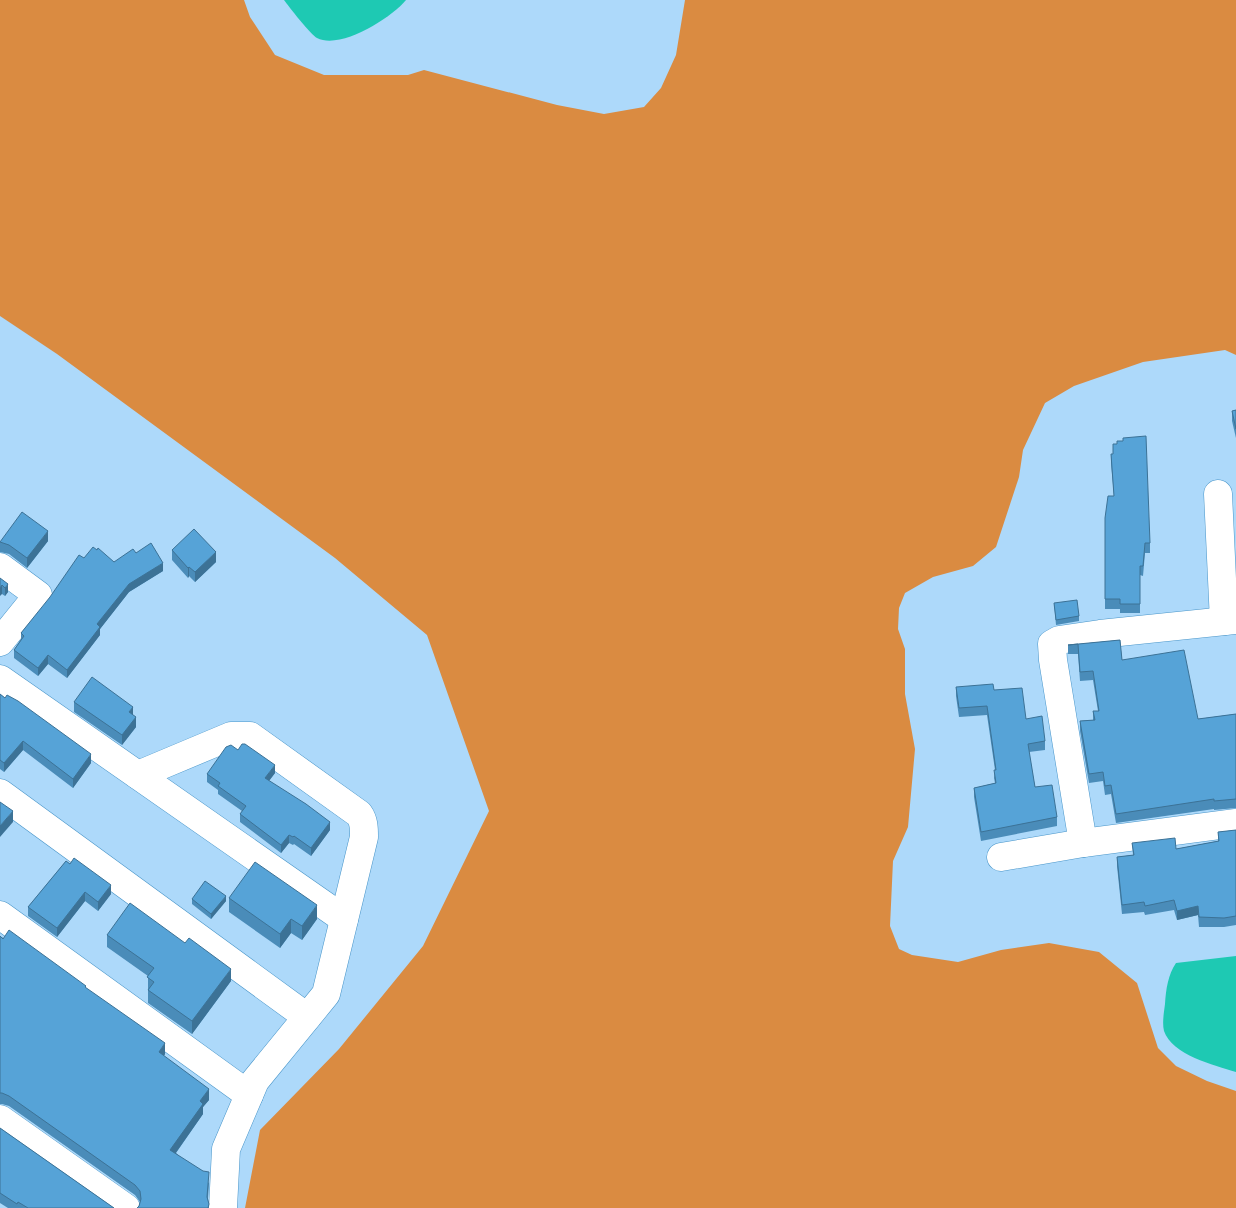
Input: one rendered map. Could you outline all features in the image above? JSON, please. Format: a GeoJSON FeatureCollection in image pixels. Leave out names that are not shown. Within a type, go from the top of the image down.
{"type":"FeatureCollection","features":[{"type":"Feature","properties":{"kind":"street"},"geometry":{"type":"LineString","coordinates":[[1083,843],[1052,644],[1059,640],[1230,620],[1218,494]]}},
{"type":"Feature","properties":{"kind":"street"},"geometry":{"type":"LineString","coordinates":[[0,567],[38,595],[0,642]]}},
{"type":"Feature","properties":{"kind":"street"},"geometry":{"type":"LineString","coordinates":[[0,679],[344,919]]}},
{"type":"Feature","properties":{"kind":"street"},"geometry":{"type":"LineString","coordinates":[[138,775],[231,736],[250,736],[359,814],[362,819],[364,837],[326,994],[255,1081],[226,1150],[223,1208]]}},
{"type":"Feature","properties":{"kind":"street"},"geometry":{"type":"LineString","coordinates":[[0,793],[307,1016]]}},
{"type":"Feature","properties":{"kind":"street"},"geometry":{"type":"LineString","coordinates":[[1000,857],[1083,843],[1236,823]]}},
{"type":"Feature","properties":{"kind":"street"},"geometry":{"type":"LineString","coordinates":[[0,915],[249,1095]]}},
{"type":"Feature","properties":{"kind":"street"},"geometry":{"type":"LineString","coordinates":[[0,1119],[126,1208]]}},
{"type":"Feature","properties":{"kind":"shaded area"},"geometry":{"type":"Polygon","coordinates":[[[0,0],[244,0],[250,17],[275,55],[324,75],[408,75],[424,70],[557,105],[604,114],[644,107],[661,88],[676,55],[685,0],[1236,0],[1236,355],[1225,350],[1143,362],[1074,386],[1045,403],[1023,450],[1019,477],[996,547],[973,566],[933,577],[905,593],[899,608],[898,629],[905,649],[905,694],[915,749],[908,827],[893,861],[890,926],[899,949],[912,955],[958,962],[1001,950],[1049,943],[1099,952],[1137,983],[1158,1048],[1176,1066],[1207,1081],[1236,1091],[1236,1208],[245,1208],[260,1130],[339,1049],[423,946],[489,811],[427,635],[335,558],[57,354],[0,316],[0,0]]]}},
{"type":"Feature","properties":{"kind":"shaded area"},"geometry":{"type":"Polygon","coordinates":[[[284,0],[406,0],[389,15],[365,30],[339,40],[327,41],[314,36],[284,0]]]}},
{"type":"Feature","properties":{"kind":"shaded area"},"geometry":{"type":"Polygon","coordinates":[[[1236,956],[1236,1072],[1184,1053],[1168,1039],[1164,1031],[1163,1018],[1168,982],[1176,963],[1236,956]]]}},
{"type":"Feature","properties":{"kind":"building"},"geometry":{"type":"Polygon","coordinates":[[[1236,410],[1236,429],[1232,411],[1236,410]]]}},
{"type":"Feature","properties":{"kind":"building"},"geometry":{"type":"Polygon","coordinates":[[[1146,436],[1150,543],[1145,543],[1143,566],[1140,566],[1140,604],[1120,604],[1120,599],[1105,599],[1105,518],[1108,496],[1114,496],[1111,454],[1113,454],[1113,444],[1117,444],[1117,441],[1123,441],[1123,438],[1146,436]]]}},
{"type":"Feature","properties":{"kind":"building"},"geometry":{"type":"Polygon","coordinates":[[[22,512],[48,531],[27,558],[9,545],[0,542],[22,512]]]}},
{"type":"Feature","properties":{"kind":"building"},"geometry":{"type":"Polygon","coordinates":[[[194,529],[216,552],[195,572],[188,568],[172,550],[194,529]]]}},
{"type":"Feature","properties":{"kind":"building"},"geometry":{"type":"Polygon","coordinates":[[[151,543],[163,563],[129,584],[97,624],[100,627],[67,670],[48,655],[38,668],[14,650],[24,636],[21,633],[50,597],[79,555],[84,558],[93,547],[97,550],[98,548],[114,562],[133,549],[136,553],[151,543]]]}},
{"type":"Feature","properties":{"kind":"building"},"geometry":{"type":"Polygon","coordinates":[[[0,578],[8,584],[5,588],[2,585],[0,588],[0,578]]]}},
{"type":"Feature","properties":{"kind":"building"},"geometry":{"type":"Polygon","coordinates":[[[1077,600],[1079,616],[1056,620],[1054,603],[1077,600]]]}},
{"type":"Feature","properties":{"kind":"building"},"geometry":{"type":"Polygon","coordinates":[[[1120,640],[1122,660],[1184,650],[1198,719],[1236,714],[1236,799],[1214,801],[1214,799],[1116,814],[1111,785],[1105,786],[1103,772],[1089,774],[1080,721],[1095,720],[1093,711],[1099,711],[1093,671],[1080,672],[1078,644],[1120,640]]]}},
{"type":"Feature","properties":{"kind":"building"},"geometry":{"type":"Polygon","coordinates":[[[92,677],[133,707],[129,712],[136,717],[122,735],[74,702],[92,677]]]}},
{"type":"Feature","properties":{"kind":"building"},"geometry":{"type":"Polygon","coordinates":[[[993,684],[994,690],[1022,688],[1026,719],[1042,716],[1045,741],[1028,744],[1035,787],[1052,785],[1057,817],[981,832],[974,788],[996,783],[994,770],[996,770],[987,706],[959,708],[956,687],[993,684]]]}},
{"type":"Feature","properties":{"kind":"building"},"geometry":{"type":"Polygon","coordinates":[[[0,694],[5,698],[7,695],[18,701],[91,754],[73,779],[23,741],[4,763],[0,760],[0,694]]]}},
{"type":"Feature","properties":{"kind":"building"},"geometry":{"type":"Polygon","coordinates":[[[242,744],[245,744],[275,765],[265,778],[330,822],[311,848],[294,836],[289,835],[281,845],[240,814],[246,806],[218,786],[220,783],[207,774],[226,747],[231,745],[238,750],[242,744]]]}},
{"type":"Feature","properties":{"kind":"building"},"geometry":{"type":"Polygon","coordinates":[[[0,802],[13,811],[0,826],[0,802]]]}},
{"type":"Feature","properties":{"kind":"building"},"geometry":{"type":"Polygon","coordinates":[[[1236,830],[1236,916],[1224,918],[1199,917],[1198,906],[1177,911],[1174,900],[1145,906],[1144,902],[1122,905],[1117,857],[1134,855],[1132,843],[1175,838],[1176,849],[1219,841],[1218,832],[1236,830]]]}},
{"type":"Feature","properties":{"kind":"building"},"geometry":{"type":"Polygon","coordinates":[[[74,858],[111,885],[98,902],[85,892],[57,928],[28,907],[66,861],[70,864],[74,858]]]}},
{"type":"Feature","properties":{"kind":"building"},"geometry":{"type":"Polygon","coordinates":[[[255,862],[317,905],[302,926],[291,919],[280,934],[229,898],[255,862]]]}},
{"type":"Feature","properties":{"kind":"building"},"geometry":{"type":"Polygon","coordinates":[[[205,881],[226,896],[211,914],[192,899],[205,881]]]}},
{"type":"Feature","properties":{"kind":"building"},"geometry":{"type":"Polygon","coordinates":[[[130,903],[185,943],[189,938],[231,969],[192,1021],[148,990],[154,982],[147,977],[154,968],[107,935],[130,903]]]}},
{"type":"Feature","properties":{"kind":"building"},"geometry":{"type":"Polygon","coordinates":[[[9,930],[85,987],[165,1043],[159,1052],[209,1089],[200,1101],[203,1104],[170,1150],[203,1171],[209,1172],[208,1208],[137,1208],[141,1199],[140,1191],[135,1185],[9,1096],[0,1093],[0,936],[3,939],[9,930]]]}},
{"type":"Feature","properties":{"kind":"building"},"geometry":{"type":"Polygon","coordinates":[[[0,1128],[114,1208],[28,1208],[18,1202],[17,1204],[0,1193],[0,1128]]]}}]}
